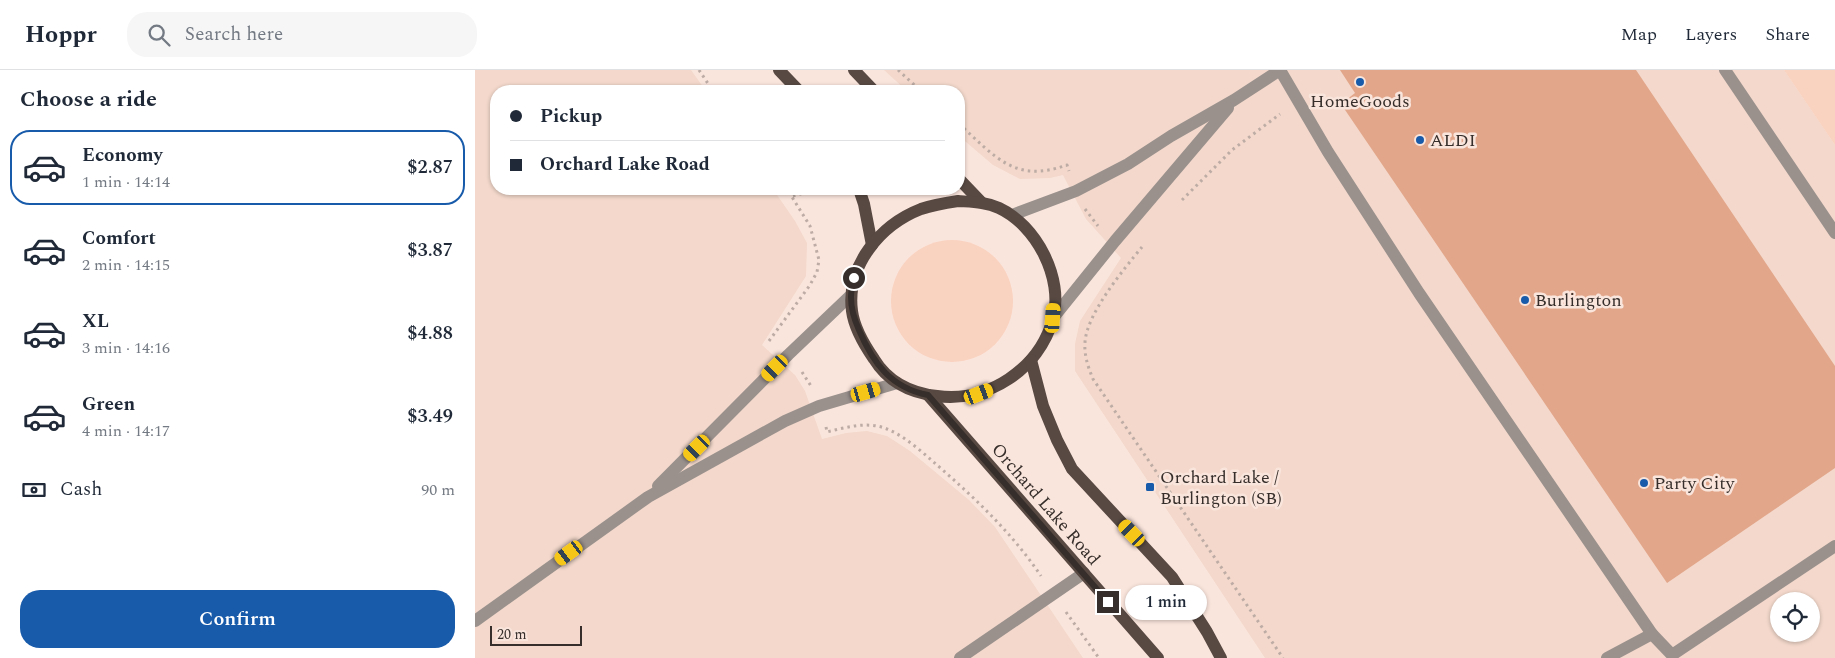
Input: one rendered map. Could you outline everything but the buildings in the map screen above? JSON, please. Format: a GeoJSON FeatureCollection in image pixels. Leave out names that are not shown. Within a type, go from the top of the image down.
{"type":"FeatureCollection","features":[{"type":"Feature","properties":{"kind":"main road"},"geometry":{"type":"LineString","coordinates":[[779,70],[793,85]]}},
{"type":"Feature","properties":{"kind":"main road"},"geometry":{"type":"LineString","coordinates":[[854,70],[868,85]]}},
{"type":"Feature","properties":{"kind":"main road"},"geometry":{"type":"LineString","coordinates":[[965,185],[981,202]]}},
{"type":"Feature","properties":{"kind":"main road"},"geometry":{"type":"LineString","coordinates":[[861,195],[872,245]]}},
{"type":"Feature","properties":{"kind":"main road"},"geometry":{"type":"LineString","coordinates":[[958,201],[981,202],[998,207],[1012,215],[1029,229],[1042,249],[1055,291],[1053,318],[1047,336],[1031,360],[997,387],[979,394],[943,397],[928,395],[912,392],[897,383],[875,362],[864,343],[852,314],[851,296],[854,278],[861,260],[872,245],[889,228],[919,210],[934,205],[958,201]]}},
{"type":"Feature","properties":{"kind":"main road"},"geometry":{"type":"LineString","coordinates":[[1031,360],[1043,406],[1072,469],[1171,577],[1207,632],[1221,658]]}},
{"type":"Feature","properties":{"kind":"main road","name":"Orchard Lake Road"},"geometry":{"type":"LineString","coordinates":[[928,395],[1158,658]]}},
{"type":"Feature","properties":{"kind":"lane"},"geometry":{"type":"LineString","coordinates":[[1012,215],[1076,191],[1129,164],[1171,136],[1234,100],[1280,70],[1297,102],[1419,293],[1652,634],[1672,655],[1835,546]]}},
{"type":"Feature","properties":{"kind":"lane"},"geometry":{"type":"LineString","coordinates":[[1725,70],[1835,233]]}},
{"type":"Feature","properties":{"kind":"lane"},"geometry":{"type":"LineString","coordinates":[[1053,318],[1234,100]]}},
{"type":"Feature","properties":{"kind":"lane"},"geometry":{"type":"LineString","coordinates":[[648,497],[788,355],[851,296]]}},
{"type":"Feature","properties":{"kind":"lane"},"geometry":{"type":"LineString","coordinates":[[475,621],[648,497],[785,420],[819,406],[897,383]]}},
{"type":"Feature","properties":{"kind":"lane"},"geometry":{"type":"LineString","coordinates":[[960,658],[1083,573]]}},
{"type":"Feature","properties":{"kind":"lane"},"geometry":{"type":"LineString","coordinates":[[1607,658],[1652,634]]}},
{"type":"Feature","properties":{"kind":"path"},"geometry":{"type":"LineString","coordinates":[[699,70],[709,85]]}},
{"type":"Feature","properties":{"kind":"path"},"geometry":{"type":"LineString","coordinates":[[897,70],[914,85]]}},
{"type":"Feature","properties":{"kind":"path"},"geometry":{"type":"LineString","coordinates":[[1176,206],[1233,150],[1297,102]]}},
{"type":"Feature","properties":{"kind":"path"},"geometry":{"type":"LineString","coordinates":[[965,129],[1001,160],[1022,170],[1051,171],[1067,165],[1076,191],[1085,209],[1102,232],[1115,241]]}},
{"type":"Feature","properties":{"kind":"path"},"geometry":{"type":"LineString","coordinates":[[797,195],[793,196],[810,226],[819,260],[817,272],[802,298],[768,340],[788,355],[812,387],[827,432],[848,426],[878,426],[897,434],[922,452],[1005,528],[1099,658]]}},
{"type":"Feature","properties":{"kind":"path"},"geometry":{"type":"LineString","coordinates":[[1147,241],[1103,299],[1089,323],[1085,341],[1087,363],[1093,379],[1283,658]]}},
{"type":"Feature","properties":{"kind":"shaded area"},"geometry":{"type":"Polygon","coordinates":[[[475,70],[691,70],[702,85],[490,85],[490,195],[777,195],[807,243],[806,276],[762,345],[795,375],[805,391],[822,439],[846,433],[867,431],[887,436],[910,451],[969,500],[995,527],[1083,658],[475,658],[475,70]]]}},
{"type":"Feature","properties":{"kind":"shaded area"},"geometry":{"type":"Polygon","coordinates":[[[884,70],[1784,70],[1835,145],[1835,658],[1265,658],[1075,371],[1075,344],[1080,321],[1121,258],[1086,219],[1063,175],[1050,178],[1020,179],[993,165],[965,141],[965,85],[900,85],[884,70]]]}},
{"type":"Feature","properties":{"kind":"shaded area"},"geometry":{"type":"Polygon","coordinates":[[[1784,70],[1835,70],[1835,145],[1784,70]]]}},
{"type":"Feature","properties":{"kind":"shaded area"},"geometry":{"type":"Polygon","coordinates":[[[952,240],[975,245],[995,258],[1008,278],[1013,301],[1008,324],[995,344],[975,357],[952,362],[929,357],[909,344],[896,324],[891,301],[896,278],[909,258],[929,245],[952,240]]]}},
{"type":"Feature","properties":{"kind":"place","name":"HomeGoods"},"geometry":{"type":"Point","coordinates":[1360,82]}},
{"type":"Feature","properties":{"kind":"place","name":"ALDI"},"geometry":{"type":"Point","coordinates":[1420,140]}},
{"type":"Feature","properties":{"kind":"place","name":"Burlington"},"geometry":{"type":"Point","coordinates":[1525,300]}},
{"type":"Feature","properties":{"kind":"place","name":"Party City"},"geometry":{"type":"Point","coordinates":[1644,483]}},
{"type":"Feature","properties":{"kind":"place","name":"Orchard Lake / Burlington (SB)"},"geometry":{"type":"Point","coordinates":[1150,487]}},
{"type":"Feature","properties":{"kind":"route"},"geometry":{"type":"LineString","coordinates":[[854,278],[851,296],[852,314],[864,343],[875,362],[897,383],[912,392],[928,395],[1108,602]]}}]}
